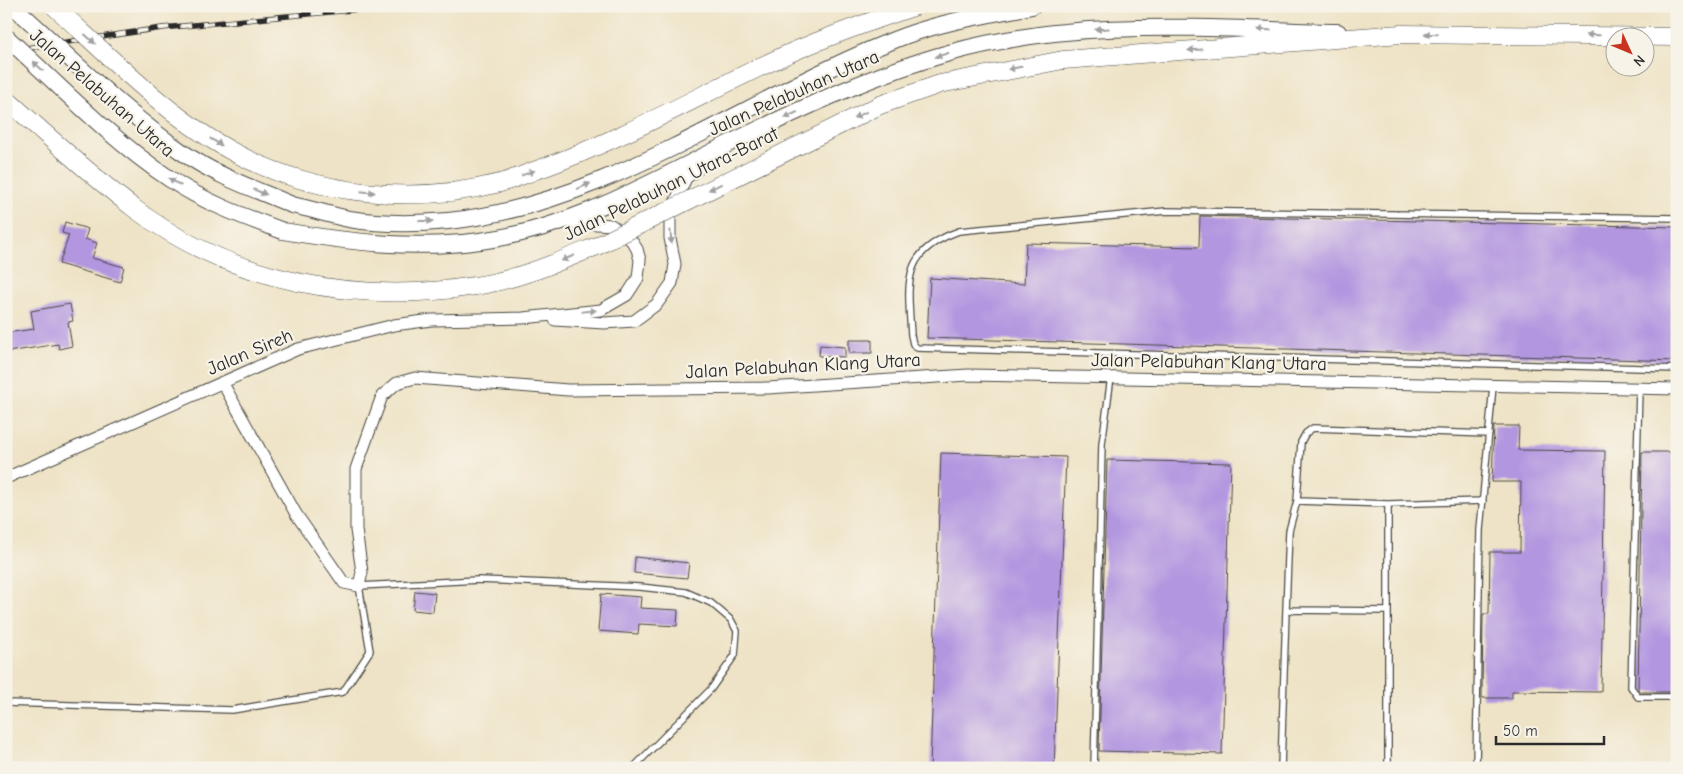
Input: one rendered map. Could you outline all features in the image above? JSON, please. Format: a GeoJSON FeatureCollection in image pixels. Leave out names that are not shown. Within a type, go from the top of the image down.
{"type":"FeatureCollection","features":[{"type":"Feature","properties":{"kind":"main road","name":"Jalan Pelabuhan Utara"},"geometry":{"type":"LineString","coordinates":[[13,6],[129,110],[182,152],[222,176],[292,205],[350,219],[392,221],[447,221],[506,212],[566,194],[731,118],[841,62],[895,39],[952,22],[1032,6]]}},
{"type":"Feature","properties":{"kind":"main road"},"geometry":{"type":"LineString","coordinates":[[54,6],[140,84],[197,130],[238,155],[295,179],[368,193],[431,194],[500,183],[579,154],[790,53],[916,6]]}},
{"type":"Feature","properties":{"kind":"main road","name":"Jalan Pelabuhan Utara"},"geometry":{"type":"LineString","coordinates":[[6,37],[134,154],[171,180],[211,202],[283,231],[352,243],[418,245],[479,242],[521,234],[564,222],[596,210],[730,144],[869,79],[949,52],[1004,40],[1056,32],[1126,27],[1401,34],[1677,37]]}},
{"type":"Feature","properties":{"kind":"main road","name":"Jalan Pelabuhan Utara-Barat"},"geometry":{"type":"LineString","coordinates":[[6,99],[57,145],[136,210],[215,257],[266,275],[314,286],[379,292],[429,292],[477,286],[530,272],[597,246],[880,105],[940,84],[1063,60],[1401,34]]}},
{"type":"Feature","properties":{"kind":"street"},"geometry":{"type":"LineString","coordinates":[[523,318],[604,323],[634,321],[657,304],[672,283],[675,264],[670,238],[670,214],[686,178],[730,144]]}},
{"type":"Feature","properties":{"kind":"street"},"geometry":{"type":"LineString","coordinates":[[523,318],[601,310],[627,295],[638,278],[640,260],[637,249],[631,240],[611,225],[564,222]]}},
{"type":"Feature","properties":{"kind":"street","name":"Jalan Sireh"},"geometry":{"type":"LineString","coordinates":[[6,478],[298,349],[394,326],[432,320],[523,318]]}},
{"type":"Feature","properties":{"kind":"street","name":"Jalan Pelabuhan Klang Utara"},"geometry":{"type":"LineString","coordinates":[[359,586],[362,572],[356,530],[356,469],[382,396],[397,383],[415,378],[568,390],[768,388],[968,375],[1677,389]]}},
{"type":"Feature","properties":{"kind":"street"},"geometry":{"type":"LineString","coordinates":[[222,382],[296,514],[344,583],[359,586]]}},
{"type":"Feature","properties":{"kind":"lane"},"geometry":{"type":"LineString","coordinates":[[1677,218],[1166,210],[959,231],[931,244],[911,268],[908,281],[911,335],[913,344],[922,348],[1677,369]]}},
{"type":"Feature","properties":{"kind":"lane"},"geometry":{"type":"LineString","coordinates":[[1094,768],[1102,444],[1111,377]]}},
{"type":"Feature","properties":{"kind":"lane"},"geometry":{"type":"LineString","coordinates":[[1476,768],[1480,540],[1493,386]]}},
{"type":"Feature","properties":{"kind":"lane"},"geometry":{"type":"LineString","coordinates":[[1640,388],[1631,686],[1638,697],[1677,697]]}},
{"type":"Feature","properties":{"kind":"lane"},"geometry":{"type":"LineString","coordinates":[[1281,768],[1289,531],[1297,501],[1301,442],[1306,432],[1313,428],[1489,434]]}},
{"type":"Feature","properties":{"kind":"lane"},"geometry":{"type":"LineString","coordinates":[[1297,501],[1388,504],[1483,501]]}},
{"type":"Feature","properties":{"kind":"lane"},"geometry":{"type":"LineString","coordinates":[[1388,504],[1388,768]]}},
{"type":"Feature","properties":{"kind":"lane"},"geometry":{"type":"LineString","coordinates":[[6,703],[232,710],[343,692],[370,651],[359,586],[478,580],[640,586],[686,592],[711,603],[731,620],[737,631],[735,655],[710,690],[633,768]]}},
{"type":"Feature","properties":{"kind":"lane"},"geometry":{"type":"LineString","coordinates":[[1286,610],[1388,612]]}},
{"type":"Feature","properties":{"kind":"building"},"geometry":{"type":"Polygon","coordinates":[[[1200,216],[1677,227],[1677,361],[927,338],[930,278],[1024,284],[1026,243],[1199,247],[1200,216]]]}},
{"type":"Feature","properties":{"kind":"building"},"geometry":{"type":"Polygon","coordinates":[[[65,222],[88,229],[85,239],[97,243],[92,258],[124,267],[120,282],[59,264],[69,235],[62,233],[65,222]]]}},
{"type":"Feature","properties":{"kind":"building"},"geometry":{"type":"Polygon","coordinates":[[[70,304],[73,321],[68,322],[72,346],[59,349],[58,344],[8,352],[6,333],[34,329],[31,311],[70,304]]]}},
{"type":"Feature","properties":{"kind":"building"},"geometry":{"type":"Polygon","coordinates":[[[849,340],[872,340],[872,353],[849,353],[849,340]]]}},
{"type":"Feature","properties":{"kind":"building"},"geometry":{"type":"Polygon","coordinates":[[[820,345],[845,347],[845,357],[819,356],[820,345]]]}},
{"type":"Feature","properties":{"kind":"building"},"geometry":{"type":"Polygon","coordinates":[[[1494,426],[1519,426],[1518,450],[1605,451],[1601,692],[1512,691],[1512,698],[1482,698],[1483,614],[1489,614],[1490,552],[1520,552],[1521,482],[1492,482],[1494,426]]]}},
{"type":"Feature","properties":{"kind":"building"},"geometry":{"type":"Polygon","coordinates":[[[1642,452],[1677,452],[1677,692],[1640,692],[1638,689],[1642,452]]]}},
{"type":"Feature","properties":{"kind":"building"},"geometry":{"type":"Polygon","coordinates":[[[941,453],[1066,457],[1054,768],[930,768],[941,453]]]}},
{"type":"Feature","properties":{"kind":"building"},"geometry":{"type":"Polygon","coordinates":[[[1107,460],[1231,463],[1222,754],[1099,751],[1107,460]]]}},
{"type":"Feature","properties":{"kind":"building"},"geometry":{"type":"Polygon","coordinates":[[[635,557],[689,563],[687,578],[634,573],[635,557]]]}},
{"type":"Feature","properties":{"kind":"building"},"geometry":{"type":"Polygon","coordinates":[[[415,591],[435,593],[433,612],[413,610],[415,591]]]}},
{"type":"Feature","properties":{"kind":"building"},"geometry":{"type":"Polygon","coordinates":[[[601,594],[641,597],[640,608],[678,610],[677,626],[639,624],[638,634],[598,631],[601,594]]]}},
{"type":"Feature","properties":{"kind":"railway"},"geometry":{"type":"LineString","coordinates":[[6,51],[162,28],[393,6]]}}]}
